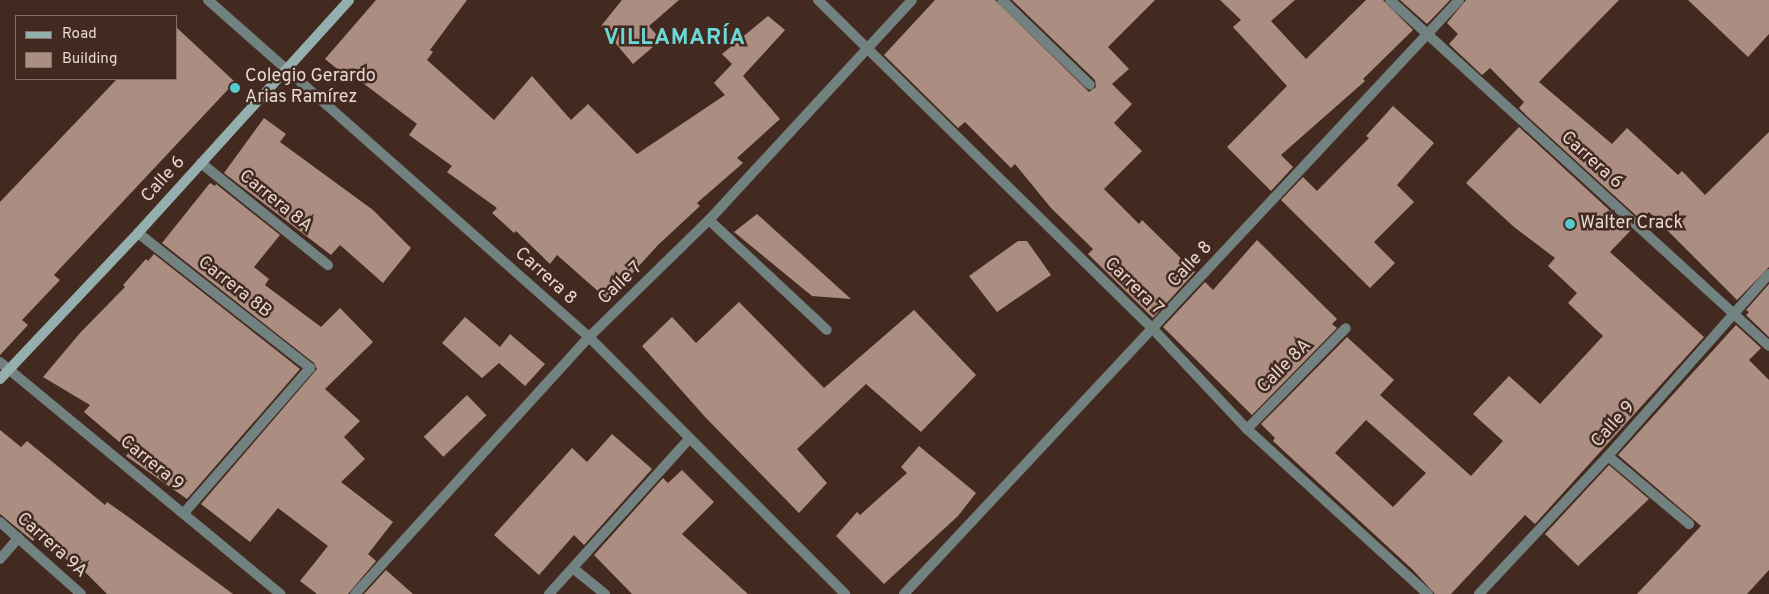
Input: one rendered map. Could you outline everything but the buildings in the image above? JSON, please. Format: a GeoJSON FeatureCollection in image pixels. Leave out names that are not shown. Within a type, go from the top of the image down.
{"type":"FeatureCollection","features":[{"type":"Feature","properties":{"kind":"main road","name":"Calle 6"},"geometry":{"type":"LineString","coordinates":[[0,378],[138,233],[287,66],[349,0]]}},
{"type":"Feature","properties":{"kind":"street","name":"Carrera 8"},"geometry":{"type":"LineString","coordinates":[[208,0],[287,66],[589,338],[845,594]]}},
{"type":"Feature","properties":{"kind":"street","name":"Carrera 7"},"geometry":{"type":"LineString","coordinates":[[818,0],[1154,329],[1247,429],[1428,594]]}},
{"type":"Feature","properties":{"kind":"street","name":"Calle 7"},"geometry":{"type":"LineString","coordinates":[[355,594],[589,338],[709,220],[912,0]]}},
{"type":"Feature","properties":{"kind":"street"},"geometry":{"type":"LineString","coordinates":[[1002,0],[1090,86]]}},
{"type":"Feature","properties":{"kind":"street","name":"Carrera 6"},"geometry":{"type":"LineString","coordinates":[[1390,0],[1769,346]]}},
{"type":"Feature","properties":{"kind":"street","name":"Calle 8"},"geometry":{"type":"LineString","coordinates":[[904,594],[1154,329],[1459,0]]}},
{"type":"Feature","properties":{"kind":"street","name":"Carrera 8A"},"geometry":{"type":"LineString","coordinates":[[201,163],[328,265]]}},
{"type":"Feature","properties":{"kind":"street"},"geometry":{"type":"LineString","coordinates":[[709,220],[827,330]]}},
{"type":"Feature","properties":{"kind":"street","name":"Carrera 8B"},"geometry":{"type":"LineString","coordinates":[[138,233],[310,368],[185,512]]}},
{"type":"Feature","properties":{"kind":"street","name":"Calle 9"},"geometry":{"type":"LineString","coordinates":[[1479,594],[1608,456],[1769,274]]}},
{"type":"Feature","properties":{"kind":"street","name":"Calle 8A"},"geometry":{"type":"LineString","coordinates":[[1247,429],[1346,328]]}},
{"type":"Feature","properties":{"kind":"street","name":"Carrera 9"},"geometry":{"type":"LineString","coordinates":[[0,362],[185,512],[280,594]]}},
{"type":"Feature","properties":{"kind":"street"},"geometry":{"type":"LineString","coordinates":[[549,594],[574,569],[689,439]]}},
{"type":"Feature","properties":{"kind":"street"},"geometry":{"type":"LineString","coordinates":[[1608,456],[1689,524]]}},
{"type":"Feature","properties":{"kind":"street","name":"Carrera 9A"},"geometry":{"type":"LineString","coordinates":[[0,522],[81,594]]}},
{"type":"Feature","properties":{"kind":"street"},"geometry":{"type":"LineString","coordinates":[[0,559],[18,538]]}},
{"type":"Feature","properties":{"kind":"street"},"geometry":{"type":"LineString","coordinates":[[574,569],[605,594]]}},
{"type":"Feature","properties":{"kind":"place","name":"Colegio Gerardo Arias Ramírez"},"geometry":{"type":"Point","coordinates":[235,88]}},
{"type":"Feature","properties":{"kind":"place","name":"Walter Crack"},"geometry":{"type":"Point","coordinates":[1570,224]}},
{"type":"Feature","properties":{"kind":"district","name":"VILLAMARÍA"},"geometry":{"type":"Point","coordinates":[675,39]}}]}
